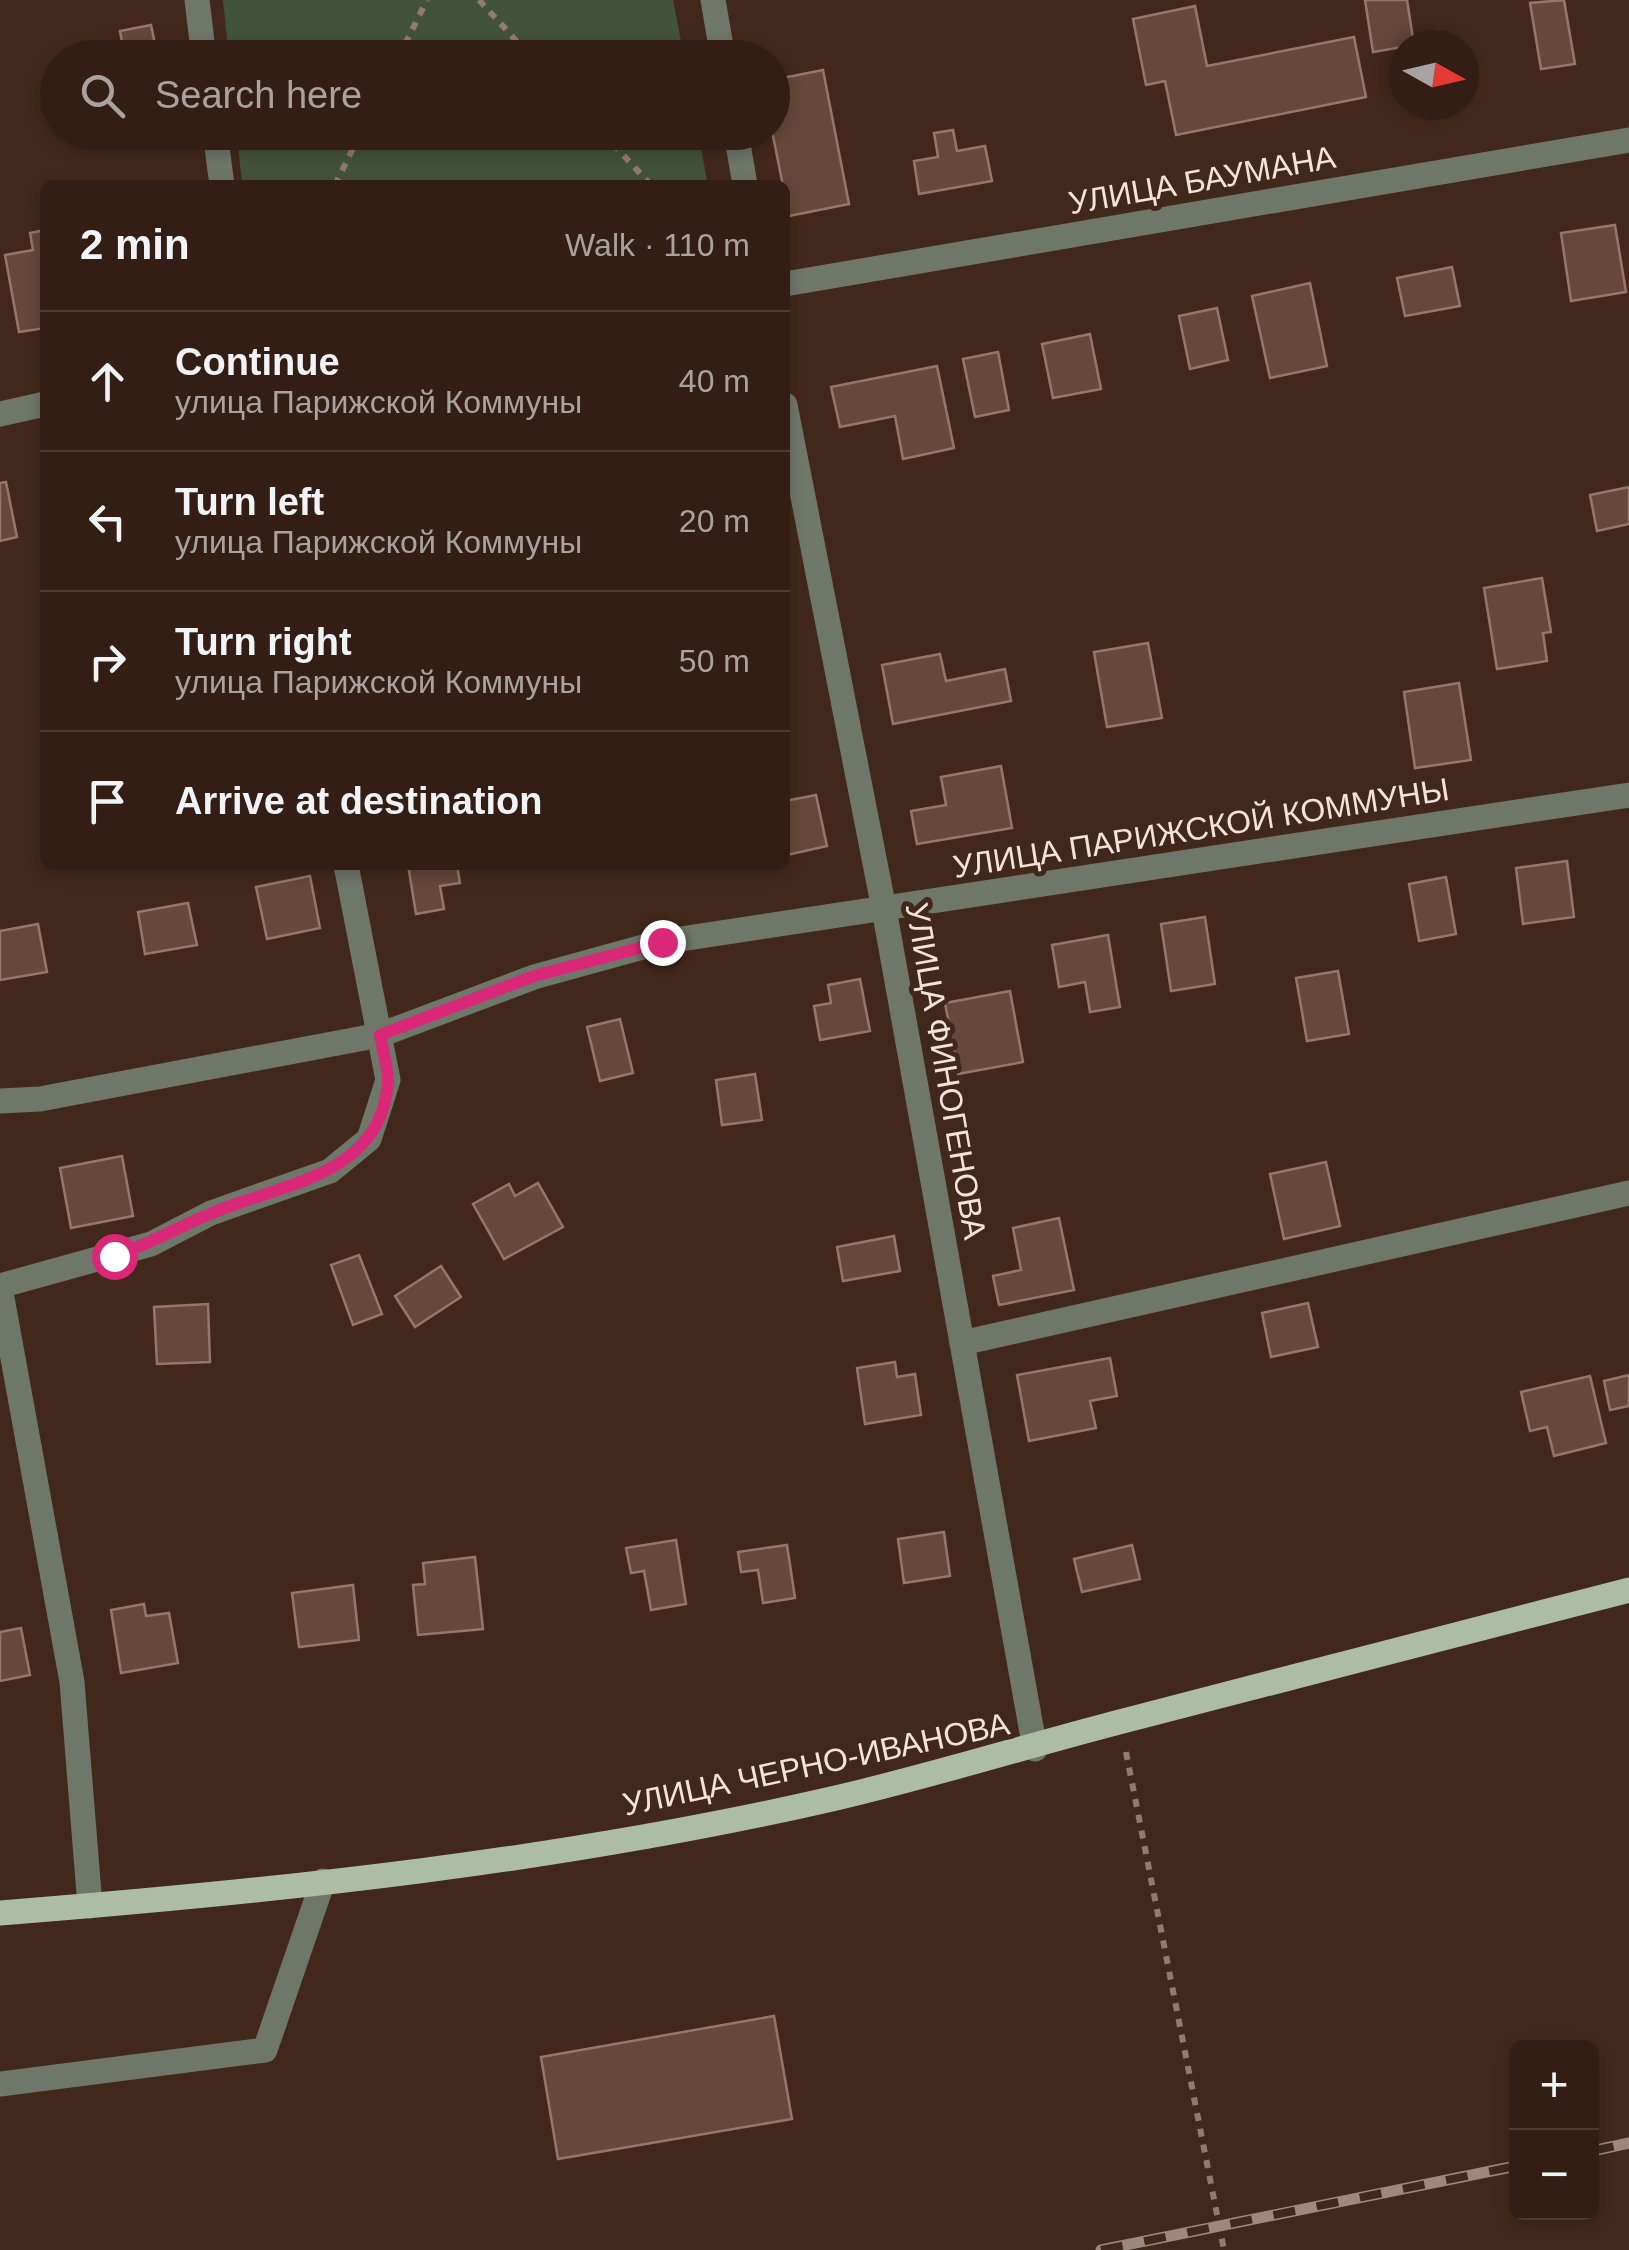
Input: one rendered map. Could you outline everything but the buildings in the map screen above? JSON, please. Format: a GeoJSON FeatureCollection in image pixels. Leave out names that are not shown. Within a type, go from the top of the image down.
{"type":"FeatureCollection","features":[{"type":"Feature","properties":{"kind":"main road","name":"УЛИЦА ЧЕРНО-ИВАНОВА"},"geometry":{"type":"LineString","coordinates":[[0,1913],[323,1881],[637,1838],[834,1798],[1035,1749],[1120,1722],[1629,1590]]}},
{"type":"Feature","properties":{"kind":"street"},"geometry":{"type":"LineString","coordinates":[[197,0],[202,40]]}},
{"type":"Feature","properties":{"kind":"street"},"geometry":{"type":"LineString","coordinates":[[713,0],[720,40]]}},
{"type":"Feature","properties":{"kind":"street","name":"УЛИЦА БАУМАНА"},"geometry":{"type":"LineString","coordinates":[[790,283],[1629,140]]}},
{"type":"Feature","properties":{"kind":"street"},"geometry":{"type":"LineString","coordinates":[[217,150],[221,180]]}},
{"type":"Feature","properties":{"kind":"street"},"geometry":{"type":"LineString","coordinates":[[739,150],[743,180]]}},
{"type":"Feature","properties":{"kind":"street"},"geometry":{"type":"LineString","coordinates":[[0,414],[40,405]]}},
{"type":"Feature","properties":{"kind":"street","name":"УЛИЦА ФИНОГЕНОВА"},"geometry":{"type":"LineString","coordinates":[[790,430],[884,909],[1035,1749]]}},
{"type":"Feature","properties":{"kind":"street","name":"УЛИЦА ПАРИЖСКОЙ КОММУНЫ"},"geometry":{"type":"LineString","coordinates":[[0,1101],[40,1100],[380,1035],[534,976],[662,942],[1629,795]]}},
{"type":"Feature","properties":{"kind":"street"},"geometry":{"type":"LineString","coordinates":[[90,1906],[72,1682],[0,1286],[151,1244],[211,1213],[330,1171],[369,1140],[388,1080],[347,870]]}},
{"type":"Feature","properties":{"kind":"street"},"geometry":{"type":"LineString","coordinates":[[962,1342],[1629,1193]]}},
{"type":"Feature","properties":{"kind":"street"},"geometry":{"type":"LineString","coordinates":[[0,2084],[265,2050],[323,1881]]}},
{"type":"Feature","properties":{"kind":"path"},"geometry":{"type":"LineString","coordinates":[[407,40],[427,0]]}},
{"type":"Feature","properties":{"kind":"path"},"geometry":{"type":"LineString","coordinates":[[479,0],[516,40]]}},
{"type":"Feature","properties":{"kind":"path"},"geometry":{"type":"LineString","coordinates":[[337,180],[352,150]]}},
{"type":"Feature","properties":{"kind":"path"},"geometry":{"type":"LineString","coordinates":[[618,150],[645,180]]}},
{"type":"Feature","properties":{"kind":"path"},"geometry":{"type":"LineString","coordinates":[[1120,1722],[1224,2250]]}},
{"type":"Feature","properties":{"kind":"green space"},"geometry":{"type":"Polygon","coordinates":[[[223,0],[673,0],[681,40],[227,40],[223,0]]]}},
{"type":"Feature","properties":{"kind":"green space"},"geometry":{"type":"Polygon","coordinates":[[[239,150],[701,150],[707,180],[242,180],[239,150]]]}},
{"type":"Feature","properties":{"kind":"railway"},"geometry":{"type":"LineString","coordinates":[[1599,2149],[1629,2143]]}},
{"type":"Feature","properties":{"kind":"railway"},"geometry":{"type":"LineString","coordinates":[[1101,2250],[1509,2167]]}},
{"type":"Feature","properties":{"kind":"route"},"geometry":{"type":"LineString","coordinates":[[114,1256],[151,1244],[211,1213],[330,1171],[355,1154],[369,1140],[388,1080],[380,1035],[534,976],[662,942]]}}]}
